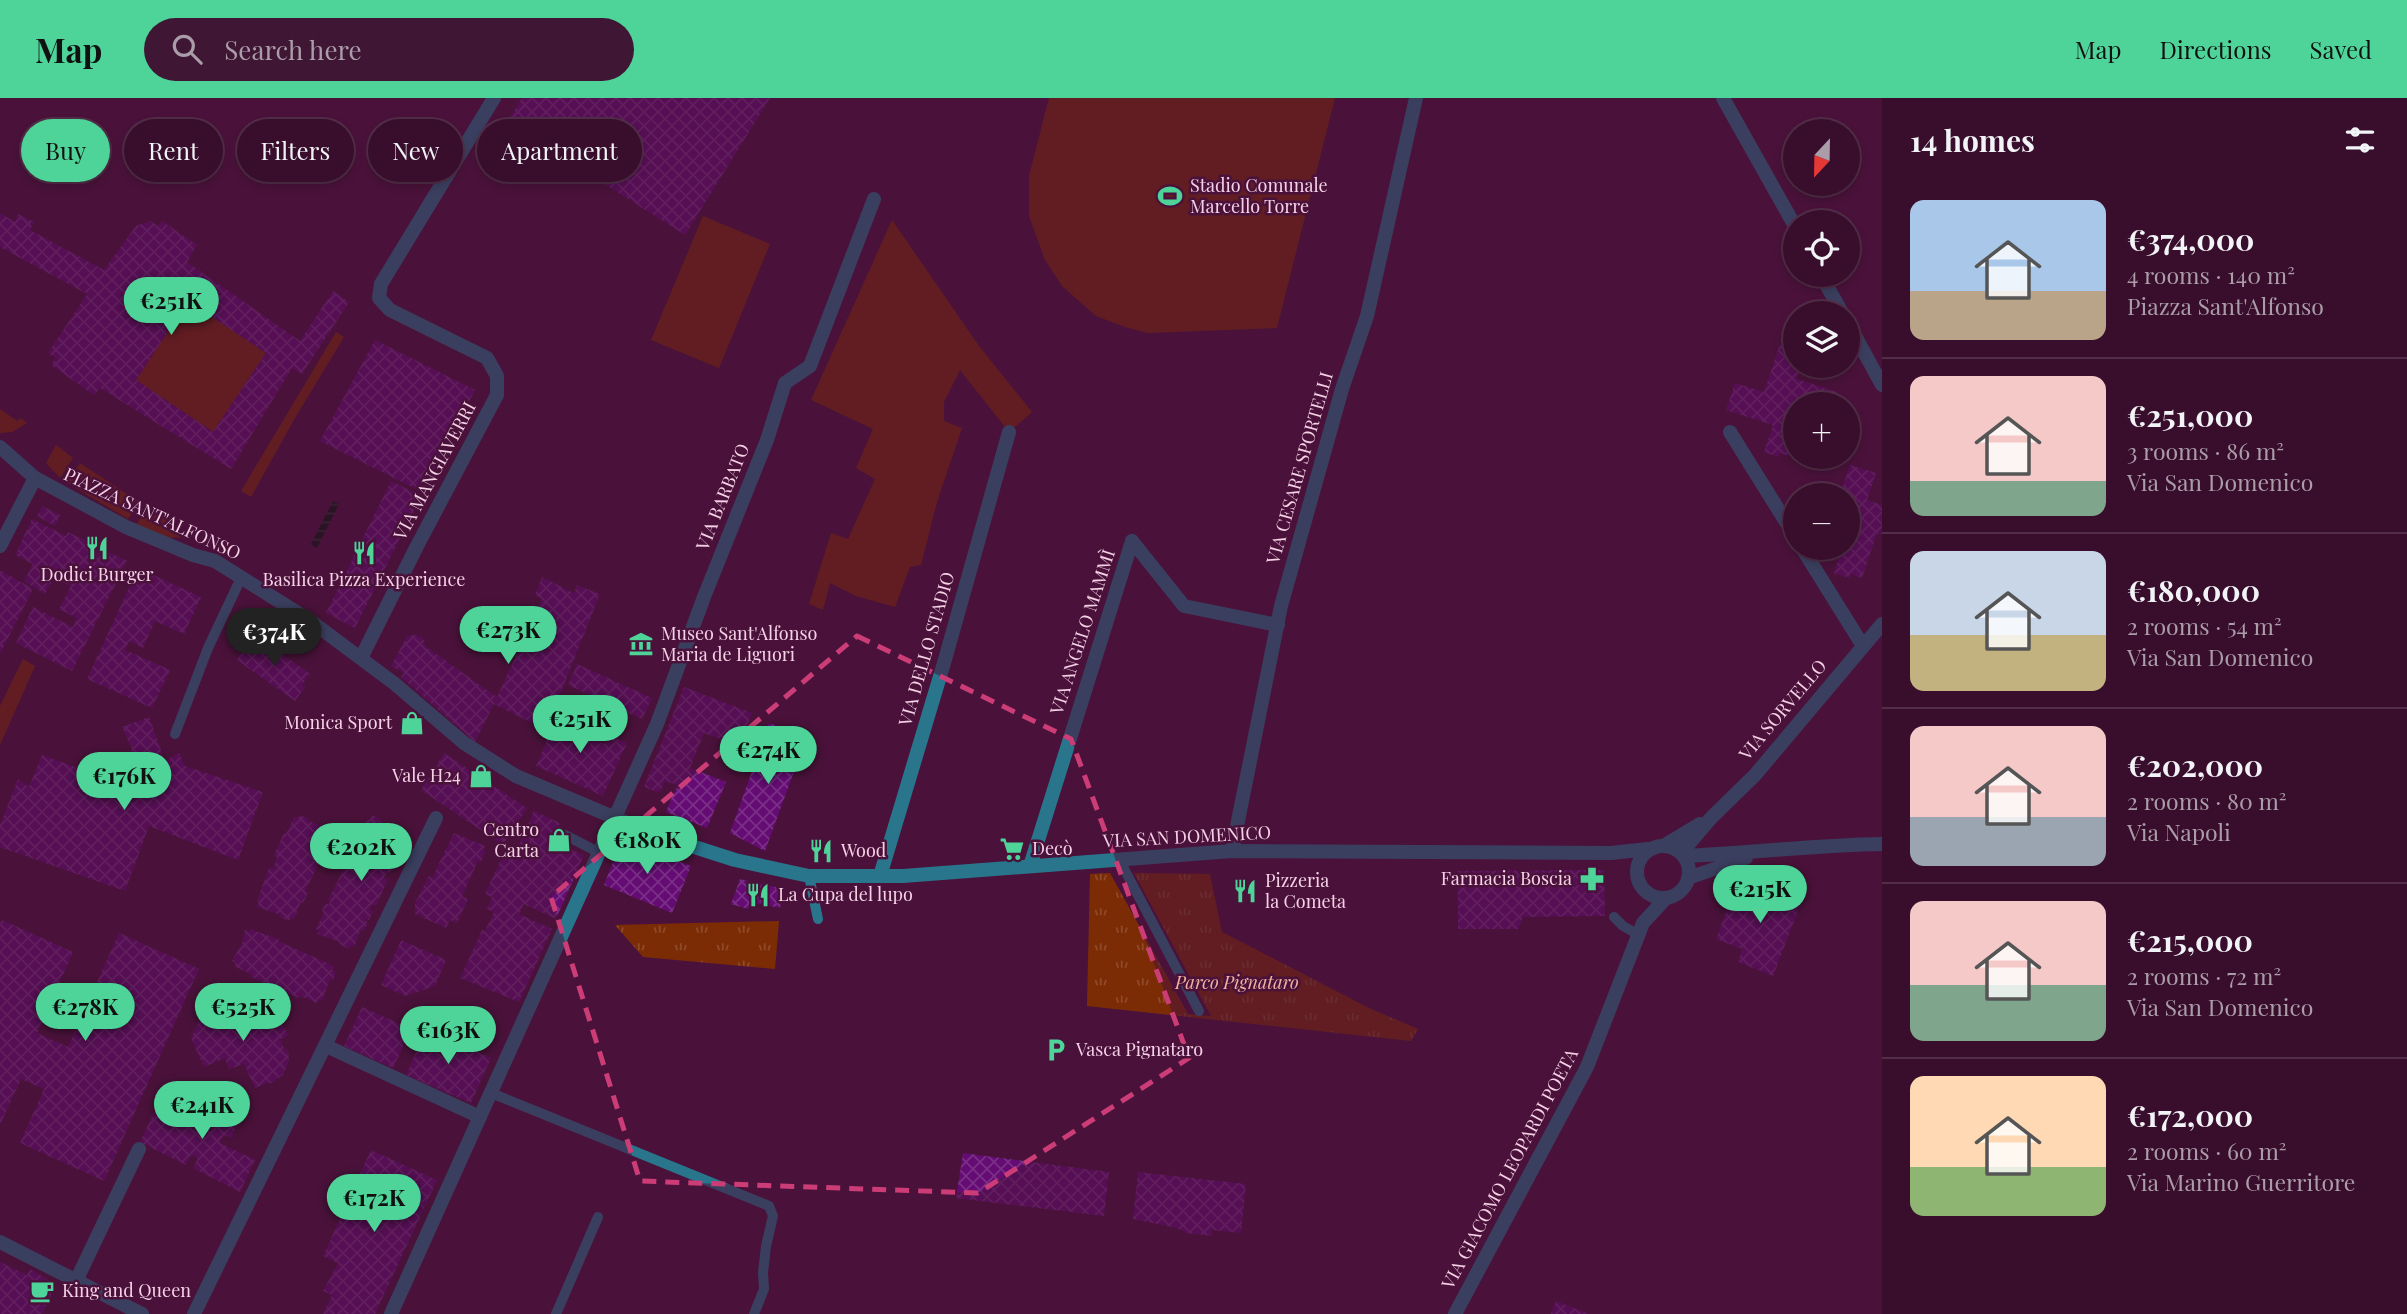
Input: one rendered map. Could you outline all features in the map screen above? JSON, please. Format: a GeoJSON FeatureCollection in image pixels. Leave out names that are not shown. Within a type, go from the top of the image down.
{"type":"FeatureCollection","features":[{"type":"Feature","properties":{"kind":"street","name":"VIA MANGIAVERRI"},"geometry":{"type":"LineString","coordinates":[[361,658],[417,545],[498,395],[497,376],[487,358],[390,310],[379,298],[381,284],[494,98]]}},
{"type":"Feature","properties":{"kind":"street","name":"VIA CESARE SPORTELLI"},"geometry":{"type":"LineString","coordinates":[[1232,851],[1278,625],[1342,389],[1367,316],[1416,98]]}},
{"type":"Feature","properties":{"kind":"street"},"geometry":{"type":"LineString","coordinates":[[1723,98],[1786,210]]}},
{"type":"Feature","properties":{"kind":"street","name":"VIA BARBATO"},"geometry":{"type":"LineString","coordinates":[[391,1314],[657,724],[767,440],[785,383],[810,366],[874,199]]}},
{"type":"Feature","properties":{"kind":"street"},"geometry":{"type":"LineString","coordinates":[[1860,345],[1882,385]]}},
{"type":"Feature","properties":{"kind":"street","name":"VIA DELLO STADIO"},"geometry":{"type":"LineString","coordinates":[[880,876],[1009,432]]}},
{"type":"Feature","properties":{"kind":"street"},"geometry":{"type":"LineString","coordinates":[[1730,432],[1783,517]]}},
{"type":"Feature","properties":{"kind":"street","name":"PIAZZA SANT'ALFONSO"},"geometry":{"type":"LineString","coordinates":[[0,447],[35,478],[126,527],[193,555],[215,561],[312,622],[361,658]]}},
{"type":"Feature","properties":{"kind":"street"},"geometry":{"type":"LineString","coordinates":[[0,546],[35,478]]}},
{"type":"Feature","properties":{"kind":"street","name":"VIA ANGELO MAMMÌ"},"geometry":{"type":"LineString","coordinates":[[1030,866],[1132,541],[1184,606],[1278,625]]}},
{"type":"Feature","properties":{"kind":"street"},"geometry":{"type":"LineString","coordinates":[[1809,560],[1863,646]]}},
{"type":"Feature","properties":{"kind":"street","name":"VIA SORVELLO"},"geometry":{"type":"LineString","coordinates":[[1682,854],[1711,818],[1755,775],[1882,625]]}},
{"type":"Feature","properties":{"kind":"street","name":"VIA SAN DOMENICO"},"geometry":{"type":"LineString","coordinates":[[361,658],[464,743],[516,776],[651,833],[735,860],[809,876],[929,876],[1232,851],[1611,853],[1648,849]]}},
{"type":"Feature","properties":{"kind":"street"},"geometry":{"type":"LineString","coordinates":[[194,1314],[436,818]]}},
{"type":"Feature","properties":{"kind":"street","name":"VIA SORVELLO"},"geometry":{"type":"LineString","coordinates":[[1665,845],[1711,818]]}},
{"type":"Feature","properties":{"kind":"street"},"geometry":{"type":"LineString","coordinates":[[1666,898],[1653,897],[1639,884],[1636,870],[1638,862],[1648,849],[1665,845],[1682,854],[1882,844]]}},
{"type":"Feature","properties":{"kind":"street"},"geometry":{"type":"LineString","coordinates":[[1688,878],[1764,852]]}},
{"type":"Feature","properties":{"kind":"street"},"geometry":{"type":"LineString","coordinates":[[1611,853],[1636,870]]}},
{"type":"Feature","properties":{"kind":"street"},"geometry":{"type":"LineString","coordinates":[[1641,929],[1666,898],[1680,891],[1688,878],[1689,870],[1682,854]]}},
{"type":"Feature","properties":{"kind":"street"},"geometry":{"type":"LineString","coordinates":[[1641,929],[1643,890]]}},
{"type":"Feature","properties":{"kind":"street","name":"VIA GIACOMO LEOPARDI POETA"},"geometry":{"type":"LineString","coordinates":[[1455,1314],[1587,1067],[1641,929]]}},
{"type":"Feature","properties":{"kind":"street"},"geometry":{"type":"LineString","coordinates":[[326,1046],[480,1117]]}},
{"type":"Feature","properties":{"kind":"street"},"geometry":{"type":"LineString","coordinates":[[76,1281],[139,1149]]}},
{"type":"Feature","properties":{"kind":"street"},"geometry":{"type":"LineString","coordinates":[[0,1242],[142,1314]]}},
{"type":"Feature","properties":{"kind":"lane"},"geometry":{"type":"LineString","coordinates":[[175,734],[208,648],[241,578]]}},
{"type":"Feature","properties":{"kind":"lane"},"geometry":{"type":"LineString","coordinates":[[565,835],[598,852]]}},
{"type":"Feature","properties":{"kind":"lane"},"geometry":{"type":"LineString","coordinates":[[1120,861],[1199,1011]]}},
{"type":"Feature","properties":{"kind":"lane"},"geometry":{"type":"LineString","coordinates":[[809,876],[818,919]]}},
{"type":"Feature","properties":{"kind":"lane"},"geometry":{"type":"LineString","coordinates":[[1614,917],[1623,926],[1641,929]]}},
{"type":"Feature","properties":{"kind":"lane"},"geometry":{"type":"LineString","coordinates":[[491,1093],[769,1206],[773,1216],[766,1246],[764,1289],[754,1314]]}},
{"type":"Feature","properties":{"kind":"lane"},"geometry":{"type":"LineString","coordinates":[[556,1314],[598,1217]]}},
{"type":"Feature","properties":{"kind":"highlighted area"},"geometry":{"type":"Polygon","coordinates":[[[857,636],[1071,739],[1189,1058],[978,1193],[640,1181],[551,897],[857,636]]]}},
{"type":"Feature","properties":{"kind":"green space","name":"Stadio Comunale Marcello Torre"},"geometry":{"type":"Polygon","coordinates":[[[1049,98],[1335,98],[1277,328],[1148,333],[1096,316],[1062,286],[1045,260],[1029,216],[1029,176],[1049,98]]]}},
{"type":"Feature","properties":{"kind":"green space"},"geometry":{"type":"Polygon","coordinates":[[[703,216],[770,244],[719,368],[651,340],[703,216]]]}},
{"type":"Feature","properties":{"kind":"green space"},"geometry":{"type":"Polygon","coordinates":[[[892,220],[979,346],[1032,412],[1009,432],[960,370],[944,402],[944,421],[962,428],[937,502],[921,565],[910,567],[895,607],[856,596],[830,583],[823,610],[809,604],[831,533],[848,539],[875,479],[856,468],[873,429],[811,400],[892,220]]]}},
{"type":"Feature","properties":{"kind":"green space"},"geometry":{"type":"Polygon","coordinates":[[[188,301],[266,353],[213,432],[136,380],[188,301]]]}},
{"type":"Feature","properties":{"kind":"green space"},"geometry":{"type":"Polygon","coordinates":[[[336,332],[344,337],[251,497],[241,491],[336,332]]]}},
{"type":"Feature","properties":{"kind":"green space"},"geometry":{"type":"Polygon","coordinates":[[[0,409],[17,421],[21,418],[27,423],[12,432],[0,433],[0,409]]]}},
{"type":"Feature","properties":{"kind":"green space"},"geometry":{"type":"Polygon","coordinates":[[[56,445],[73,458],[60,478],[46,463],[56,445]]]}},
{"type":"Feature","properties":{"kind":"green space"},"geometry":{"type":"Polygon","coordinates":[[[80,463],[139,502],[128,519],[67,483],[80,463]]]}},
{"type":"Feature","properties":{"kind":"green space"},"geometry":{"type":"Polygon","coordinates":[[[147,507],[192,537],[165,538],[137,524],[147,507]]]}},
{"type":"Feature","properties":{"kind":"green space"},"geometry":{"type":"Polygon","coordinates":[[[23,659],[35,666],[0,745],[0,706],[23,659]]]}},
{"type":"Feature","properties":{"kind":"green space","name":"Parco Pignataro"},"geometry":{"type":"Polygon","coordinates":[[[1110,873],[1188,1014],[1211,1016],[1134,873],[1210,874],[1222,932],[1369,1008],[1418,1029],[1411,1041],[1087,1006],[1090,874],[1110,873]]]}},
{"type":"Feature","properties":{"kind":"green space"},"geometry":{"type":"Polygon","coordinates":[[[779,921],[775,969],[643,957],[615,925],[779,921]]]}},
{"type":"Feature","properties":{"kind":"shaded area"},"geometry":{"type":"Polygon","coordinates":[[[333,501],[339,504],[317,548],[311,544],[333,501]]]}},
{"type":"Feature","properties":{"kind":"building"},"geometry":{"type":"Polygon","coordinates":[[[522,98],[770,98],[685,235],[602,182],[642,182],[642,119],[509,119],[522,98]]]}},
{"type":"Feature","properties":{"kind":"building"},"geometry":{"type":"Polygon","coordinates":[[[0,213],[15,222],[18,214],[34,222],[30,230],[104,270],[136,226],[150,221],[158,226],[162,221],[197,245],[187,262],[300,341],[333,291],[349,302],[302,374],[292,368],[231,469],[100,388],[94,395],[51,365],[56,358],[48,353],[87,294],[0,247],[0,213]],[[188,301],[136,380],[213,432],[266,353],[188,301]]]}},
{"type":"Feature","properties":{"kind":"building"},"geometry":{"type":"Polygon","coordinates":[[[375,340],[475,390],[422,492],[320,441],[375,340]]]}},
{"type":"Feature","properties":{"kind":"building"},"geometry":{"type":"Polygon","coordinates":[[[1780,344],[1783,345],[1783,378],[1797,378],[1837,392],[1783,392],[1783,454],[1780,453],[1779,457],[1764,452],[1773,425],[1726,410],[1735,383],[1764,392],[1780,344]]]}},
{"type":"Feature","properties":{"kind":"building"},"geometry":{"type":"Polygon","coordinates":[[[1860,468],[1876,473],[1867,500],[1882,505],[1882,535],[1877,533],[1862,578],[1850,574],[1849,578],[1834,573],[1838,560],[1860,560],[1860,483],[1844,483],[1849,469],[1860,468]]]}},
{"type":"Feature","properties":{"kind":"building"},"geometry":{"type":"Polygon","coordinates":[[[391,481],[421,496],[355,628],[326,613],[391,481]]]}},
{"type":"Feature","properties":{"kind":"building"},"geometry":{"type":"Polygon","coordinates":[[[42,506],[60,515],[55,526],[37,516],[42,506]]]}},
{"type":"Feature","properties":{"kind":"building"},"geometry":{"type":"Polygon","coordinates":[[[32,519],[66,536],[68,532],[127,561],[72,671],[16,643],[33,607],[73,627],[77,618],[59,609],[71,586],[54,578],[45,594],[24,581],[33,564],[15,555],[32,519]]]}},
{"type":"Feature","properties":{"kind":"building"},"geometry":{"type":"Polygon","coordinates":[[[138,568],[201,597],[184,634],[155,621],[143,648],[129,641],[125,650],[170,670],[152,708],[87,679],[138,568]]]}},
{"type":"Feature","properties":{"kind":"building"},"geometry":{"type":"Polygon","coordinates":[[[0,570],[33,589],[0,654],[0,570]]]}},
{"type":"Feature","properties":{"kind":"building"},"geometry":{"type":"Polygon","coordinates":[[[542,577],[574,593],[577,585],[600,594],[546,730],[494,704],[475,742],[401,677],[404,673],[391,666],[407,636],[416,635],[423,638],[425,646],[497,697],[542,599],[535,595],[542,577]]]}},
{"type":"Feature","properties":{"kind":"building"},"geometry":{"type":"Polygon","coordinates":[[[255,635],[310,674],[295,701],[237,660],[255,635]]]}},
{"type":"Feature","properties":{"kind":"building"},"geometry":{"type":"Polygon","coordinates":[[[577,664],[652,698],[642,719],[568,685],[577,664]]]}},
{"type":"Feature","properties":{"kind":"building"},"geometry":{"type":"Polygon","coordinates":[[[684,687],[752,713],[739,746],[704,733],[690,768],[726,782],[707,828],[666,812],[677,785],[665,781],[660,793],[644,787],[684,687]]]}},
{"type":"Feature","properties":{"kind":"building"},"geometry":{"type":"Polygon","coordinates":[[[561,708],[582,717],[576,732],[604,744],[608,735],[627,743],[603,796],[536,766],[561,708]]]}},
{"type":"Feature","properties":{"kind":"building"},"geometry":{"type":"Polygon","coordinates":[[[149,717],[165,761],[179,753],[185,766],[263,792],[238,860],[149,826],[125,891],[0,847],[0,825],[18,779],[29,787],[42,755],[118,782],[132,749],[122,727],[149,717]]]}},
{"type":"Feature","properties":{"kind":"building"},"geometry":{"type":"Polygon","coordinates":[[[769,723],[807,736],[765,851],[730,833],[769,723]]]}},
{"type":"Feature","properties":{"kind":"building"},"geometry":{"type":"Polygon","coordinates":[[[444,753],[527,808],[503,845],[421,790],[444,753]]]}},
{"type":"Feature","properties":{"kind":"building"},"geometry":{"type":"Polygon","coordinates":[[[534,811],[560,823],[552,841],[584,855],[556,919],[524,904],[519,914],[552,929],[519,1002],[460,978],[482,930],[485,931],[494,912],[487,909],[492,897],[485,894],[505,851],[514,856],[534,811]]]}},
{"type":"Feature","properties":{"kind":"building"},"geometry":{"type":"Polygon","coordinates":[[[300,815],[330,829],[328,833],[332,835],[322,864],[319,863],[305,891],[308,893],[303,903],[301,902],[294,919],[289,921],[280,917],[281,915],[257,907],[257,901],[269,868],[274,867],[277,857],[274,855],[284,833],[286,834],[294,817],[298,818],[300,815]]]}},
{"type":"Feature","properties":{"kind":"building"},"geometry":{"type":"Polygon","coordinates":[[[372,815],[382,820],[381,823],[403,830],[401,835],[404,836],[396,852],[399,853],[395,862],[392,861],[394,864],[390,873],[387,872],[384,877],[388,879],[376,906],[372,904],[370,910],[373,911],[369,920],[365,921],[368,922],[364,931],[361,929],[354,947],[351,945],[349,949],[339,944],[340,942],[317,934],[319,930],[316,929],[325,903],[329,905],[328,900],[345,867],[343,866],[352,846],[355,845],[353,843],[372,815]]]}},
{"type":"Feature","properties":{"kind":"building"},"geometry":{"type":"Polygon","coordinates":[[[454,833],[485,846],[483,850],[486,851],[481,862],[478,861],[462,896],[468,899],[457,923],[450,920],[446,928],[415,914],[415,903],[429,876],[432,878],[454,833]]]}},
{"type":"Feature","properties":{"kind":"building"},"geometry":{"type":"Polygon","coordinates":[[[622,839],[691,866],[672,913],[604,885],[622,839]]]}},
{"type":"Feature","properties":{"kind":"building"},"geometry":{"type":"Polygon","coordinates":[[[1604,870],[1605,916],[1523,917],[1518,929],[1458,929],[1458,871],[1604,870]]]}},
{"type":"Feature","properties":{"kind":"building","name":"La Cupa del lupo"},"geometry":{"type":"Polygon","coordinates":[[[740,879],[783,889],[780,908],[751,902],[748,909],[731,904],[740,879]]]}},
{"type":"Feature","properties":{"kind":"building"},"geometry":{"type":"Polygon","coordinates":[[[1767,882],[1804,895],[1773,976],[1738,962],[1742,949],[1716,939],[1735,888],[1762,897],[1767,882]]]}},
{"type":"Feature","properties":{"kind":"building"},"geometry":{"type":"Polygon","coordinates":[[[2,920],[73,952],[37,1033],[68,1047],[119,933],[199,969],[104,1181],[20,1143],[44,1089],[21,1079],[0,1125],[2,920]]]}},
{"type":"Feature","properties":{"kind":"building"},"geometry":{"type":"Polygon","coordinates":[[[250,929],[279,939],[278,941],[334,966],[332,970],[336,971],[333,980],[330,979],[322,1001],[317,1003],[300,996],[299,998],[277,989],[278,986],[271,986],[249,976],[251,974],[234,966],[236,963],[232,961],[243,941],[245,930],[249,932],[250,929]]]}},
{"type":"Feature","properties":{"kind":"building"},"geometry":{"type":"Polygon","coordinates":[[[401,940],[446,960],[435,986],[405,996],[381,985],[401,940]]]}},
{"type":"Feature","properties":{"kind":"building"},"geometry":{"type":"Polygon","coordinates":[[[223,1006],[226,1021],[233,1017],[232,1014],[250,1008],[277,1018],[289,1035],[281,1039],[284,1049],[288,1050],[289,1060],[283,1075],[270,1084],[269,1082],[255,1088],[244,1064],[229,1069],[225,1058],[204,1067],[191,1038],[202,1014],[223,1006]]]}},
{"type":"Feature","properties":{"kind":"building"},"geometry":{"type":"Polygon","coordinates":[[[362,1007],[411,1029],[393,1068],[344,1046],[362,1007]]]}},
{"type":"Feature","properties":{"kind":"building"},"geometry":{"type":"Polygon","coordinates":[[[426,1030],[491,1058],[471,1103],[406,1075],[426,1030]]]}},
{"type":"Feature","properties":{"kind":"building"},"geometry":{"type":"Polygon","coordinates":[[[195,1093],[242,1116],[231,1138],[224,1135],[220,1143],[255,1160],[240,1192],[193,1168],[198,1158],[191,1155],[186,1165],[140,1142],[155,1110],[188,1126],[193,1118],[185,1114],[195,1093]]]}},
{"type":"Feature","properties":{"kind":"building"},"geometry":{"type":"Polygon","coordinates":[[[371,1150],[437,1180],[375,1314],[323,1314],[332,1295],[323,1291],[338,1263],[323,1256],[371,1150]]]}},
{"type":"Feature","properties":{"kind":"building"},"geometry":{"type":"Polygon","coordinates":[[[963,1153],[1109,1172],[1104,1216],[956,1198],[963,1153]]]}},
{"type":"Feature","properties":{"kind":"building"},"geometry":{"type":"Polygon","coordinates":[[[1138,1172],[1246,1184],[1241,1233],[1212,1230],[1212,1236],[1186,1233],[1177,1228],[1133,1219],[1138,1172]]]}},
{"type":"Feature","properties":{"kind":"building"},"geometry":{"type":"Polygon","coordinates":[[[0,1262],[27,1275],[30,1269],[53,1283],[51,1287],[54,1288],[42,1314],[0,1314],[0,1262]]]}},
{"type":"Feature","properties":{"kind":"building"},"geometry":{"type":"Polygon","coordinates":[[[1556,1301],[1589,1314],[1551,1314],[1556,1301]]]}},
{"type":"Feature","properties":{"kind":"place","name":"Stadio Comunale Marcello Torre"},"geometry":{"type":"Point","coordinates":[1170,196]}},
{"type":"Feature","properties":{"kind":"place","name":"Dodici Burger"},"geometry":{"type":"Point","coordinates":[97,548]}},
{"type":"Feature","properties":{"kind":"place","name":"Basilica Pizza Experience"},"geometry":{"type":"Point","coordinates":[364,553]}},
{"type":"Feature","properties":{"kind":"place","name":"Museo Sant'Alfonso Maria de Liguori"},"geometry":{"type":"Point","coordinates":[641,644]}},
{"type":"Feature","properties":{"kind":"place","name":"Monica Sport"},"geometry":{"type":"Point","coordinates":[412,723]}},
{"type":"Feature","properties":{"kind":"place","name":"Vale H24"},"geometry":{"type":"Point","coordinates":[481,776]}},
{"type":"Feature","properties":{"kind":"place","name":"Centro Carta"},"geometry":{"type":"Point","coordinates":[559,840]}},
{"type":"Feature","properties":{"kind":"place","name":"Decò"},"geometry":{"type":"Point","coordinates":[1012,849]}},
{"type":"Feature","properties":{"kind":"place","name":"Wood"},"geometry":{"type":"Point","coordinates":[821,851]}},
{"type":"Feature","properties":{"kind":"place","name":"Farmacia Boscia"},"geometry":{"type":"Point","coordinates":[1592,879]}},
{"type":"Feature","properties":{"kind":"place","name":"Pizzeria la Cometa"},"geometry":{"type":"Point","coordinates":[1245,891]}},
{"type":"Feature","properties":{"kind":"place","name":"La Cupa del lupo"},"geometry":{"type":"Point","coordinates":[758,895]}},
{"type":"Feature","properties":{"kind":"place","name":"Vasca Pignataro"},"geometry":{"type":"Point","coordinates":[1056,1050]}},
{"type":"Feature","properties":{"kind":"place","name":"King and Queen"},"geometry":{"type":"Point","coordinates":[42,1291]}}]}
